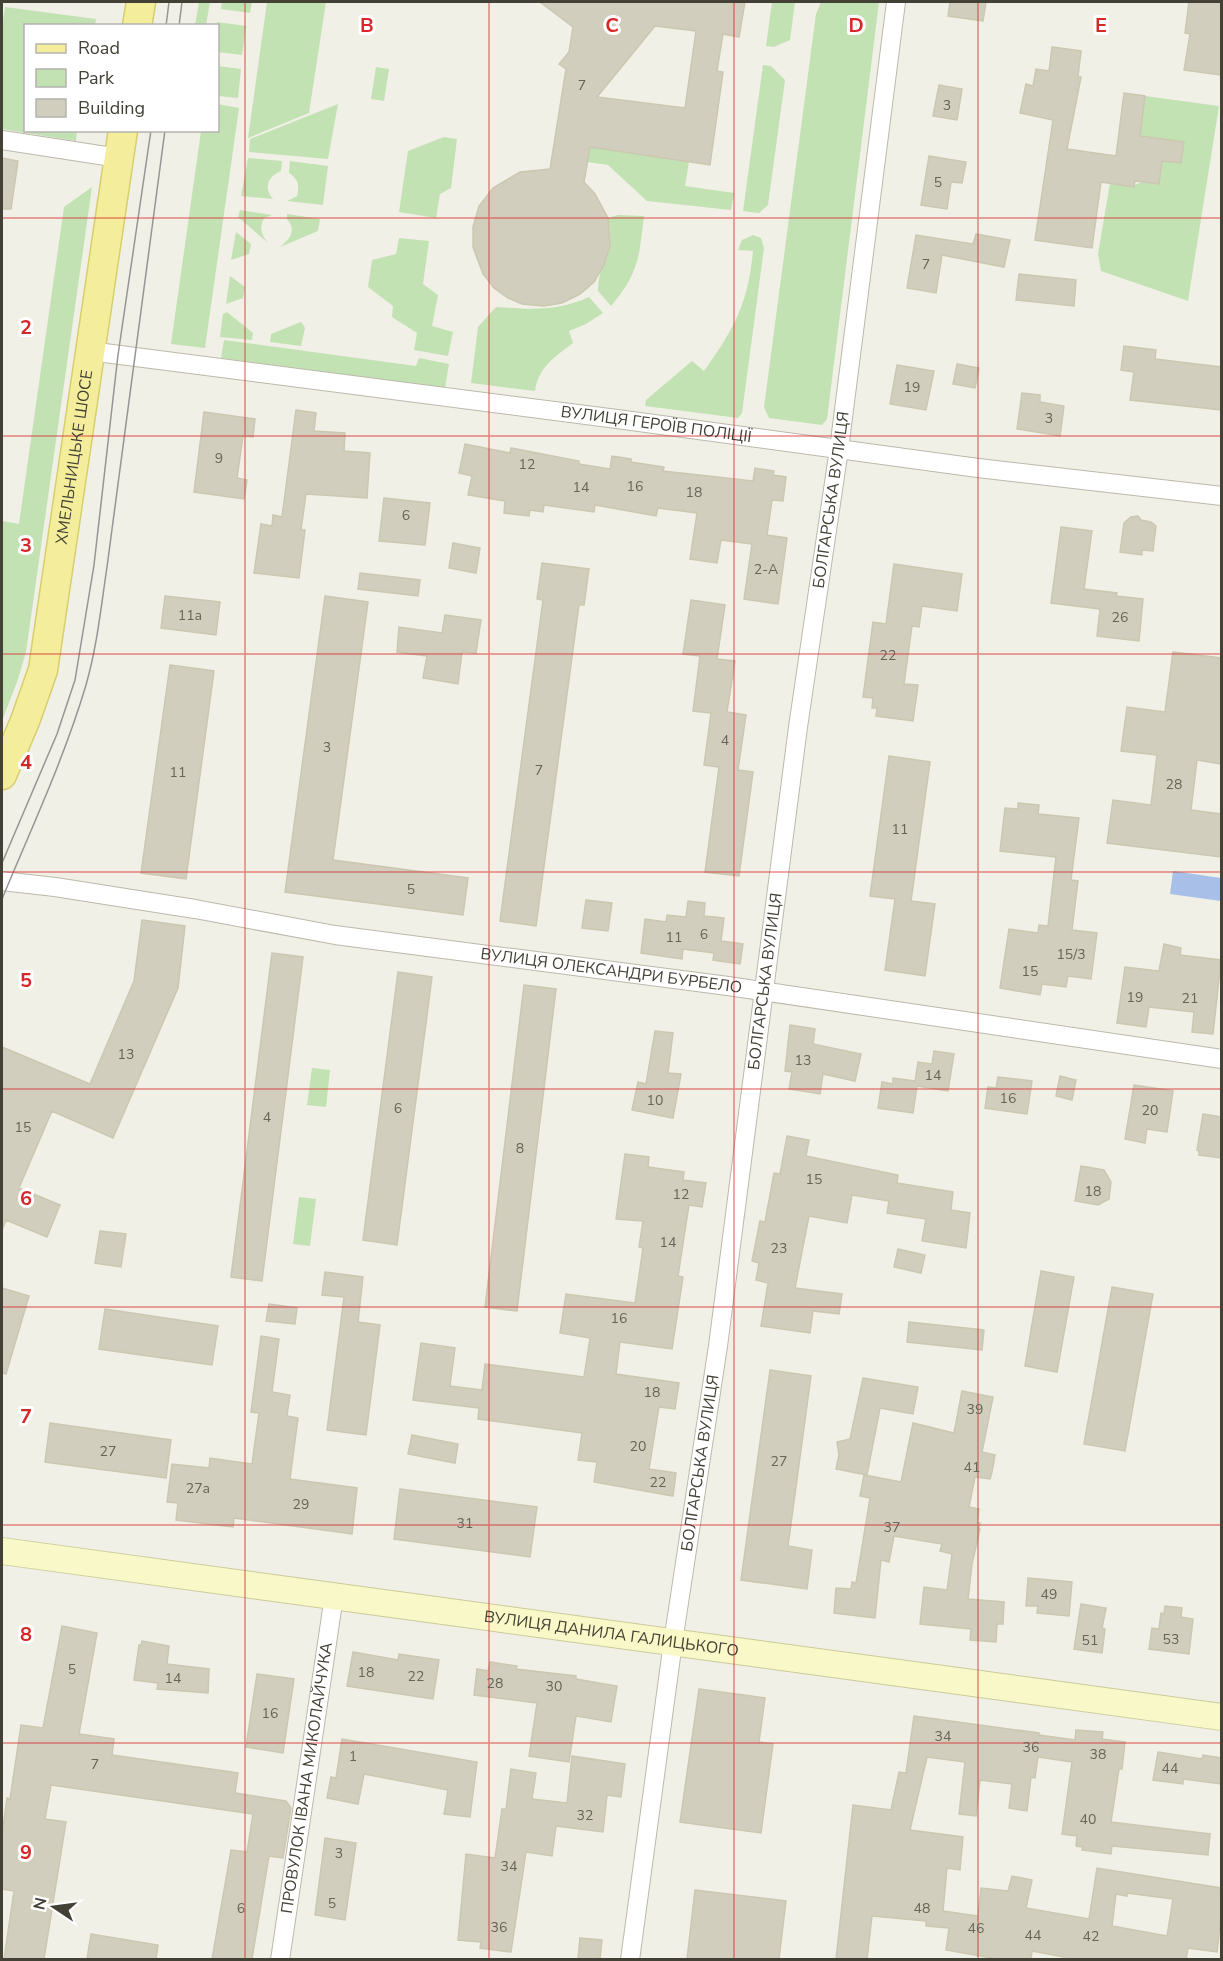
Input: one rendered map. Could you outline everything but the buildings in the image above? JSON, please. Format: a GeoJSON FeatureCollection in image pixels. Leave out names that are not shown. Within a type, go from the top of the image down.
{"type":"FeatureCollection","features":[{"type":"Feature","properties":{"kind":"main road"},"geometry":{"type":"LineString","coordinates":[[137,24],[141,2]]}},
{"type":"Feature","properties":{"kind":"main road","name":"ХМЕЛЬНИЦЬКЕ ШОСЕ"},"geometry":{"type":"LineString","coordinates":[[2,776],[43,670],[121,144]]}},
{"type":"Feature","properties":{"kind":"main road","name":"ВУЛИЦЯ ДАНИЛА ГАЛИЦЬКОГО"},"geometry":{"type":"LineString","coordinates":[[2,1551],[1221,1717]]}},
{"type":"Feature","properties":{"kind":"street","name":"БОЛГАРСЬКА ВУЛИЦЯ"},"geometry":{"type":"LineString","coordinates":[[630,1959],[673,1642],[718,1346],[798,727],[839,449],[896,2]]}},
{"type":"Feature","properties":{"kind":"street"},"geometry":{"type":"LineString","coordinates":[[2,140],[121,144]]}},
{"type":"Feature","properties":{"kind":"street","name":"ВУЛИЦЯ ГЕРОЇВ ПОЛІЦІЇ"},"geometry":{"type":"LineString","coordinates":[[90,351],[978,468],[1221,496]]}},
{"type":"Feature","properties":{"kind":"street","name":"ВУЛИЦЯ ОЛЕКСАНДРИ БУРБЕЛО"},"geometry":{"type":"LineString","coordinates":[[2,881],[195,909],[335,935],[471,951],[1221,1059]]}},
{"type":"Feature","properties":{"kind":"street","name":"ПРОВУЛОК ІВАНА МИКОЛАЙЧУКА"},"geometry":{"type":"LineString","coordinates":[[280,1959],[334,1596]]}},
{"type":"Feature","properties":{"kind":"green space"},"geometry":{"type":"Polygon","coordinates":[[[199,2],[210,2],[206,24],[195,24],[199,2]]]}},
{"type":"Feature","properties":{"kind":"green space"},"geometry":{"type":"Polygon","coordinates":[[[222,2],[252,2],[250,13],[221,9],[222,2]]]}},
{"type":"Feature","properties":{"kind":"green space"},"geometry":{"type":"Polygon","coordinates":[[[267,2],[326,2],[309,113],[248,138],[267,2]]]}},
{"type":"Feature","properties":{"kind":"green space"},"geometry":{"type":"Polygon","coordinates":[[[772,2],[795,2],[790,40],[774,47],[766,46],[772,2]]]}},
{"type":"Feature","properties":{"kind":"green space"},"geometry":{"type":"Polygon","coordinates":[[[821,2],[879,2],[827,419],[822,425],[769,418],[764,407],[816,14],[821,2]]]}},
{"type":"Feature","properties":{"kind":"green space"},"geometry":{"type":"Polygon","coordinates":[[[5,7],[96,19],[95,24],[24,24],[24,132],[77,132],[76,141],[2,129],[2,27],[5,7]]]}},
{"type":"Feature","properties":{"kind":"green space"},"geometry":{"type":"Polygon","coordinates":[[[217,22],[246,26],[242,55],[219,52],[219,24],[217,22]]]}},
{"type":"Feature","properties":{"kind":"green space"},"geometry":{"type":"Polygon","coordinates":[[[763,65],[771,66],[785,80],[768,205],[759,213],[743,211],[763,65]]]}},
{"type":"Feature","properties":{"kind":"green space"},"geometry":{"type":"Polygon","coordinates":[[[219,66],[241,69],[238,98],[219,96],[219,66]]]}},
{"type":"Feature","properties":{"kind":"green space"},"geometry":{"type":"Polygon","coordinates":[[[376,67],[389,69],[384,101],[371,99],[376,67]]]}},
{"type":"Feature","properties":{"kind":"green space"},"geometry":{"type":"Polygon","coordinates":[[[1145,96],[1219,106],[1188,301],[1101,271],[1098,254],[1110,183],[1132,186],[1142,182],[1159,184],[1162,161],[1181,163],[1184,142],[1140,136],[1145,96]]]}},
{"type":"Feature","properties":{"kind":"green space"},"geometry":{"type":"Polygon","coordinates":[[[219,104],[239,108],[205,348],[171,344],[201,132],[219,132],[219,104]]]}},
{"type":"Feature","properties":{"kind":"green space"},"geometry":{"type":"Polygon","coordinates":[[[338,104],[328,159],[249,152],[250,139],[338,104]]]}},
{"type":"Feature","properties":{"kind":"green space"},"geometry":{"type":"Polygon","coordinates":[[[444,137],[457,139],[451,188],[440,194],[436,218],[399,212],[408,151],[444,137]]]}},
{"type":"Feature","properties":{"kind":"green space"},"geometry":{"type":"Polygon","coordinates":[[[589,147],[689,162],[685,186],[734,193],[731,210],[647,201],[608,165],[587,162],[589,147]]]}},
{"type":"Feature","properties":{"kind":"green space"},"geometry":{"type":"Polygon","coordinates":[[[248,158],[282,161],[281,171],[268,183],[268,191],[273,199],[241,196],[248,158]]]}},
{"type":"Feature","properties":{"kind":"green space"},"geometry":{"type":"Polygon","coordinates":[[[290,161],[328,166],[323,205],[287,201],[297,196],[298,189],[298,183],[289,173],[290,161]]]}},
{"type":"Feature","properties":{"kind":"green space"},"geometry":{"type":"Polygon","coordinates":[[[92,187],[26,652],[2,721],[2,521],[19,524],[64,207],[92,187]]]}},
{"type":"Feature","properties":{"kind":"green space"},"geometry":{"type":"Polygon","coordinates":[[[240,210],[272,215],[264,218],[261,228],[268,243],[238,217],[240,210]]]}},
{"type":"Feature","properties":{"kind":"green space"},"geometry":{"type":"Polygon","coordinates":[[[287,214],[320,219],[318,231],[280,247],[287,241],[292,231],[287,214]]]}},
{"type":"Feature","properties":{"kind":"green space"},"geometry":{"type":"Polygon","coordinates":[[[618,215],[644,216],[636,264],[627,284],[611,306],[598,291],[600,272],[609,240],[608,218],[618,215]]]}},
{"type":"Feature","properties":{"kind":"green space"},"geometry":{"type":"Polygon","coordinates":[[[236,232],[251,244],[249,254],[231,260],[236,232]]]}},
{"type":"Feature","properties":{"kind":"green space"},"geometry":{"type":"Polygon","coordinates":[[[753,235],[761,238],[764,248],[742,413],[738,418],[645,406],[646,400],[692,361],[704,371],[724,342],[738,315],[751,270],[753,251],[738,250],[742,240],[753,235]]]}},
{"type":"Feature","properties":{"kind":"green space"},"geometry":{"type":"Polygon","coordinates":[[[399,238],[429,241],[423,284],[438,295],[432,326],[453,332],[448,356],[414,350],[417,333],[392,317],[393,306],[368,287],[372,260],[396,254],[399,238]]]}},
{"type":"Feature","properties":{"kind":"green space"},"geometry":{"type":"Polygon","coordinates":[[[230,276],[245,287],[243,298],[226,304],[230,276]]]}},
{"type":"Feature","properties":{"kind":"green space"},"geometry":{"type":"Polygon","coordinates":[[[589,297],[603,313],[569,331],[573,343],[544,369],[535,391],[471,383],[478,327],[496,307],[532,309],[554,307],[589,297]]]}},
{"type":"Feature","properties":{"kind":"green space"},"geometry":{"type":"Polygon","coordinates":[[[227,312],[253,333],[252,340],[220,337],[223,314],[227,312]]]}},
{"type":"Feature","properties":{"kind":"green space"},"geometry":{"type":"Polygon","coordinates":[[[301,322],[305,328],[301,346],[270,342],[271,334],[301,322]]]}},
{"type":"Feature","properties":{"kind":"green space"},"geometry":{"type":"Polygon","coordinates":[[[224,340],[416,366],[419,358],[449,364],[445,388],[221,358],[224,340]]]}},
{"type":"Feature","properties":{"kind":"green space"},"geometry":{"type":"Polygon","coordinates":[[[312,1068],[330,1070],[326,1107],[307,1105],[312,1068]]]}},
{"type":"Feature","properties":{"kind":"green space"},"geometry":{"type":"Polygon","coordinates":[[[299,1197],[316,1199],[310,1246],[293,1244],[299,1197]]]}},
{"type":"Feature","properties":{"kind":"water"},"geometry":{"type":"Polygon","coordinates":[[[1173,871],[1221,878],[1221,901],[1170,894],[1173,871]]]}},
{"type":"Feature","properties":{"kind":"tram line"},"geometry":{"type":"LineString","coordinates":[[166,24],[169,2]]}},
{"type":"Feature","properties":{"kind":"tram line"},"geometry":{"type":"LineString","coordinates":[[179,24],[182,2]]}},
{"type":"Feature","properties":{"kind":"tram line"},"geometry":{"type":"LineString","coordinates":[[2,863],[57,734],[75,680],[94,565],[118,355],[151,132]]}},
{"type":"Feature","properties":{"kind":"tram line"},"geometry":{"type":"LineString","coordinates":[[2,899],[68,740],[93,656],[165,132]]}}]}
